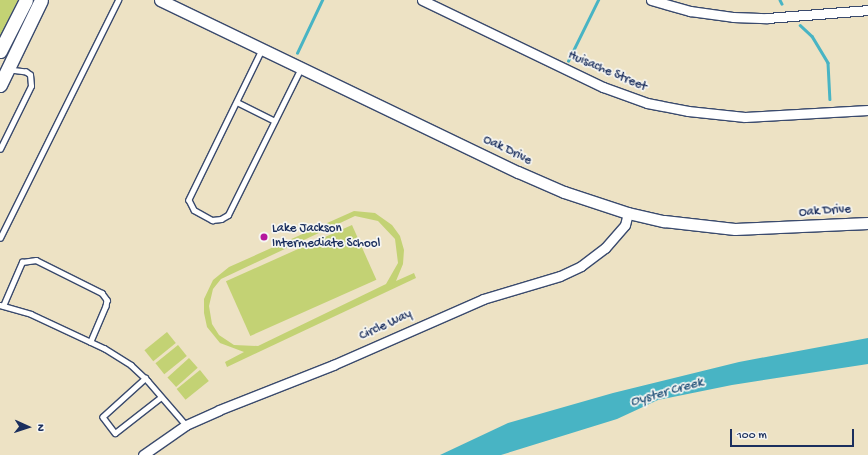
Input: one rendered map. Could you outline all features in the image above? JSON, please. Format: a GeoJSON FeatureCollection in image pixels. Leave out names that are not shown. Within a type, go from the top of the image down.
{"type":"FeatureCollection","features":[{"type":"Feature","properties":{"kind":"main road"},"geometry":{"type":"LineString","coordinates":[[0,51],[26,0]]}},
{"type":"Feature","properties":{"kind":"main road"},"geometry":{"type":"LineString","coordinates":[[0,85],[41,0]]}},
{"type":"Feature","properties":{"kind":"street","name":"Oak Drive"},"geometry":{"type":"LineString","coordinates":[[160,0],[564,192],[628,213],[664,221],[735,229],[868,223]]}},
{"type":"Feature","properties":{"kind":"street","name":"Huisache Street"},"geometry":{"type":"LineString","coordinates":[[422,0],[603,87],[647,103],[688,111],[745,117],[868,110]]}},
{"type":"Feature","properties":{"kind":"street"},"geometry":{"type":"LineString","coordinates":[[651,0],[690,11],[733,17],[767,18],[868,10]]}},
{"type":"Feature","properties":{"kind":"street","name":"Circle Way"},"geometry":{"type":"LineString","coordinates":[[143,455],[186,425],[333,365],[464,306],[560,276],[581,266],[605,248],[625,225],[628,213]]}},
{"type":"Feature","properties":{"kind":"lane"},"geometry":{"type":"LineString","coordinates":[[0,238],[118,0]]}},
{"type":"Feature","properties":{"kind":"lane"},"geometry":{"type":"LineString","coordinates":[[263,49],[189,200],[194,210],[212,220],[221,220],[228,215],[301,68]]}},
{"type":"Feature","properties":{"kind":"lane"},"geometry":{"type":"LineString","coordinates":[[0,149],[31,86],[30,75],[26,72],[7,70]]}},
{"type":"Feature","properties":{"kind":"lane"},"geometry":{"type":"LineString","coordinates":[[236,102],[274,121]]}},
{"type":"Feature","properties":{"kind":"lane"},"geometry":{"type":"LineString","coordinates":[[91,342],[106,306],[107,300],[102,293],[36,260],[22,262],[2,306],[31,314],[91,342],[131,365],[146,378],[186,425]]}},
{"type":"Feature","properties":{"kind":"lane"},"geometry":{"type":"LineString","coordinates":[[146,378],[103,417],[115,433],[161,396]]}},
{"type":"Feature","properties":{"kind":"green space"},"geometry":{"type":"Polygon","coordinates":[[[0,0],[18,0],[0,37],[0,0]]]}},
{"type":"Feature","properties":{"kind":"green space"},"geometry":{"type":"Polygon","coordinates":[[[354,211],[375,213],[392,225],[400,236],[404,250],[403,264],[396,281],[414,273],[416,278],[227,367],[225,362],[244,352],[220,343],[207,327],[204,313],[204,299],[213,280],[229,267],[354,211]],[[355,216],[221,279],[213,289],[209,306],[212,324],[219,335],[234,345],[258,346],[386,284],[398,263],[395,239],[378,221],[355,216]]]}},
{"type":"Feature","properties":{"kind":"green space"},"geometry":{"type":"Polygon","coordinates":[[[352,225],[376,280],[250,336],[226,281],[352,225]]]}},
{"type":"Feature","properties":{"kind":"green space"},"geometry":{"type":"Polygon","coordinates":[[[167,332],[176,343],[153,361],[144,350],[167,332]]]}},
{"type":"Feature","properties":{"kind":"green space"},"geometry":{"type":"Polygon","coordinates":[[[178,345],[187,356],[164,374],[155,363],[178,345]]]}},
{"type":"Feature","properties":{"kind":"green space"},"geometry":{"type":"Polygon","coordinates":[[[189,358],[198,368],[176,387],[167,377],[189,358]]]}},
{"type":"Feature","properties":{"kind":"green space"},"geometry":{"type":"Polygon","coordinates":[[[200,370],[209,381],[185,400],[177,389],[200,370]]]}},
{"type":"Feature","properties":{"kind":"water","name":"Oyster Creek"},"geometry":{"type":"Polygon","coordinates":[[[868,338],[868,364],[732,385],[658,400],[617,419],[501,455],[440,455],[508,423],[613,393],[739,362],[868,338]]]}},
{"type":"Feature","properties":{"kind":"waterway"},"geometry":{"type":"LineString","coordinates":[[297,53],[322,0]]}},
{"type":"Feature","properties":{"kind":"waterway"},"geometry":{"type":"LineString","coordinates":[[568,61],[598,0]]}},
{"type":"Feature","properties":{"kind":"waterway"},"geometry":{"type":"LineString","coordinates":[[780,0],[782,4]]}},
{"type":"Feature","properties":{"kind":"waterway"},"geometry":{"type":"LineString","coordinates":[[800,25],[812,36],[828,63],[830,99]]}},
{"type":"Feature","properties":{"kind":"place","name":"Lake Jackson Intermediate School"},"geometry":{"type":"Point","coordinates":[264,237]}}]}
